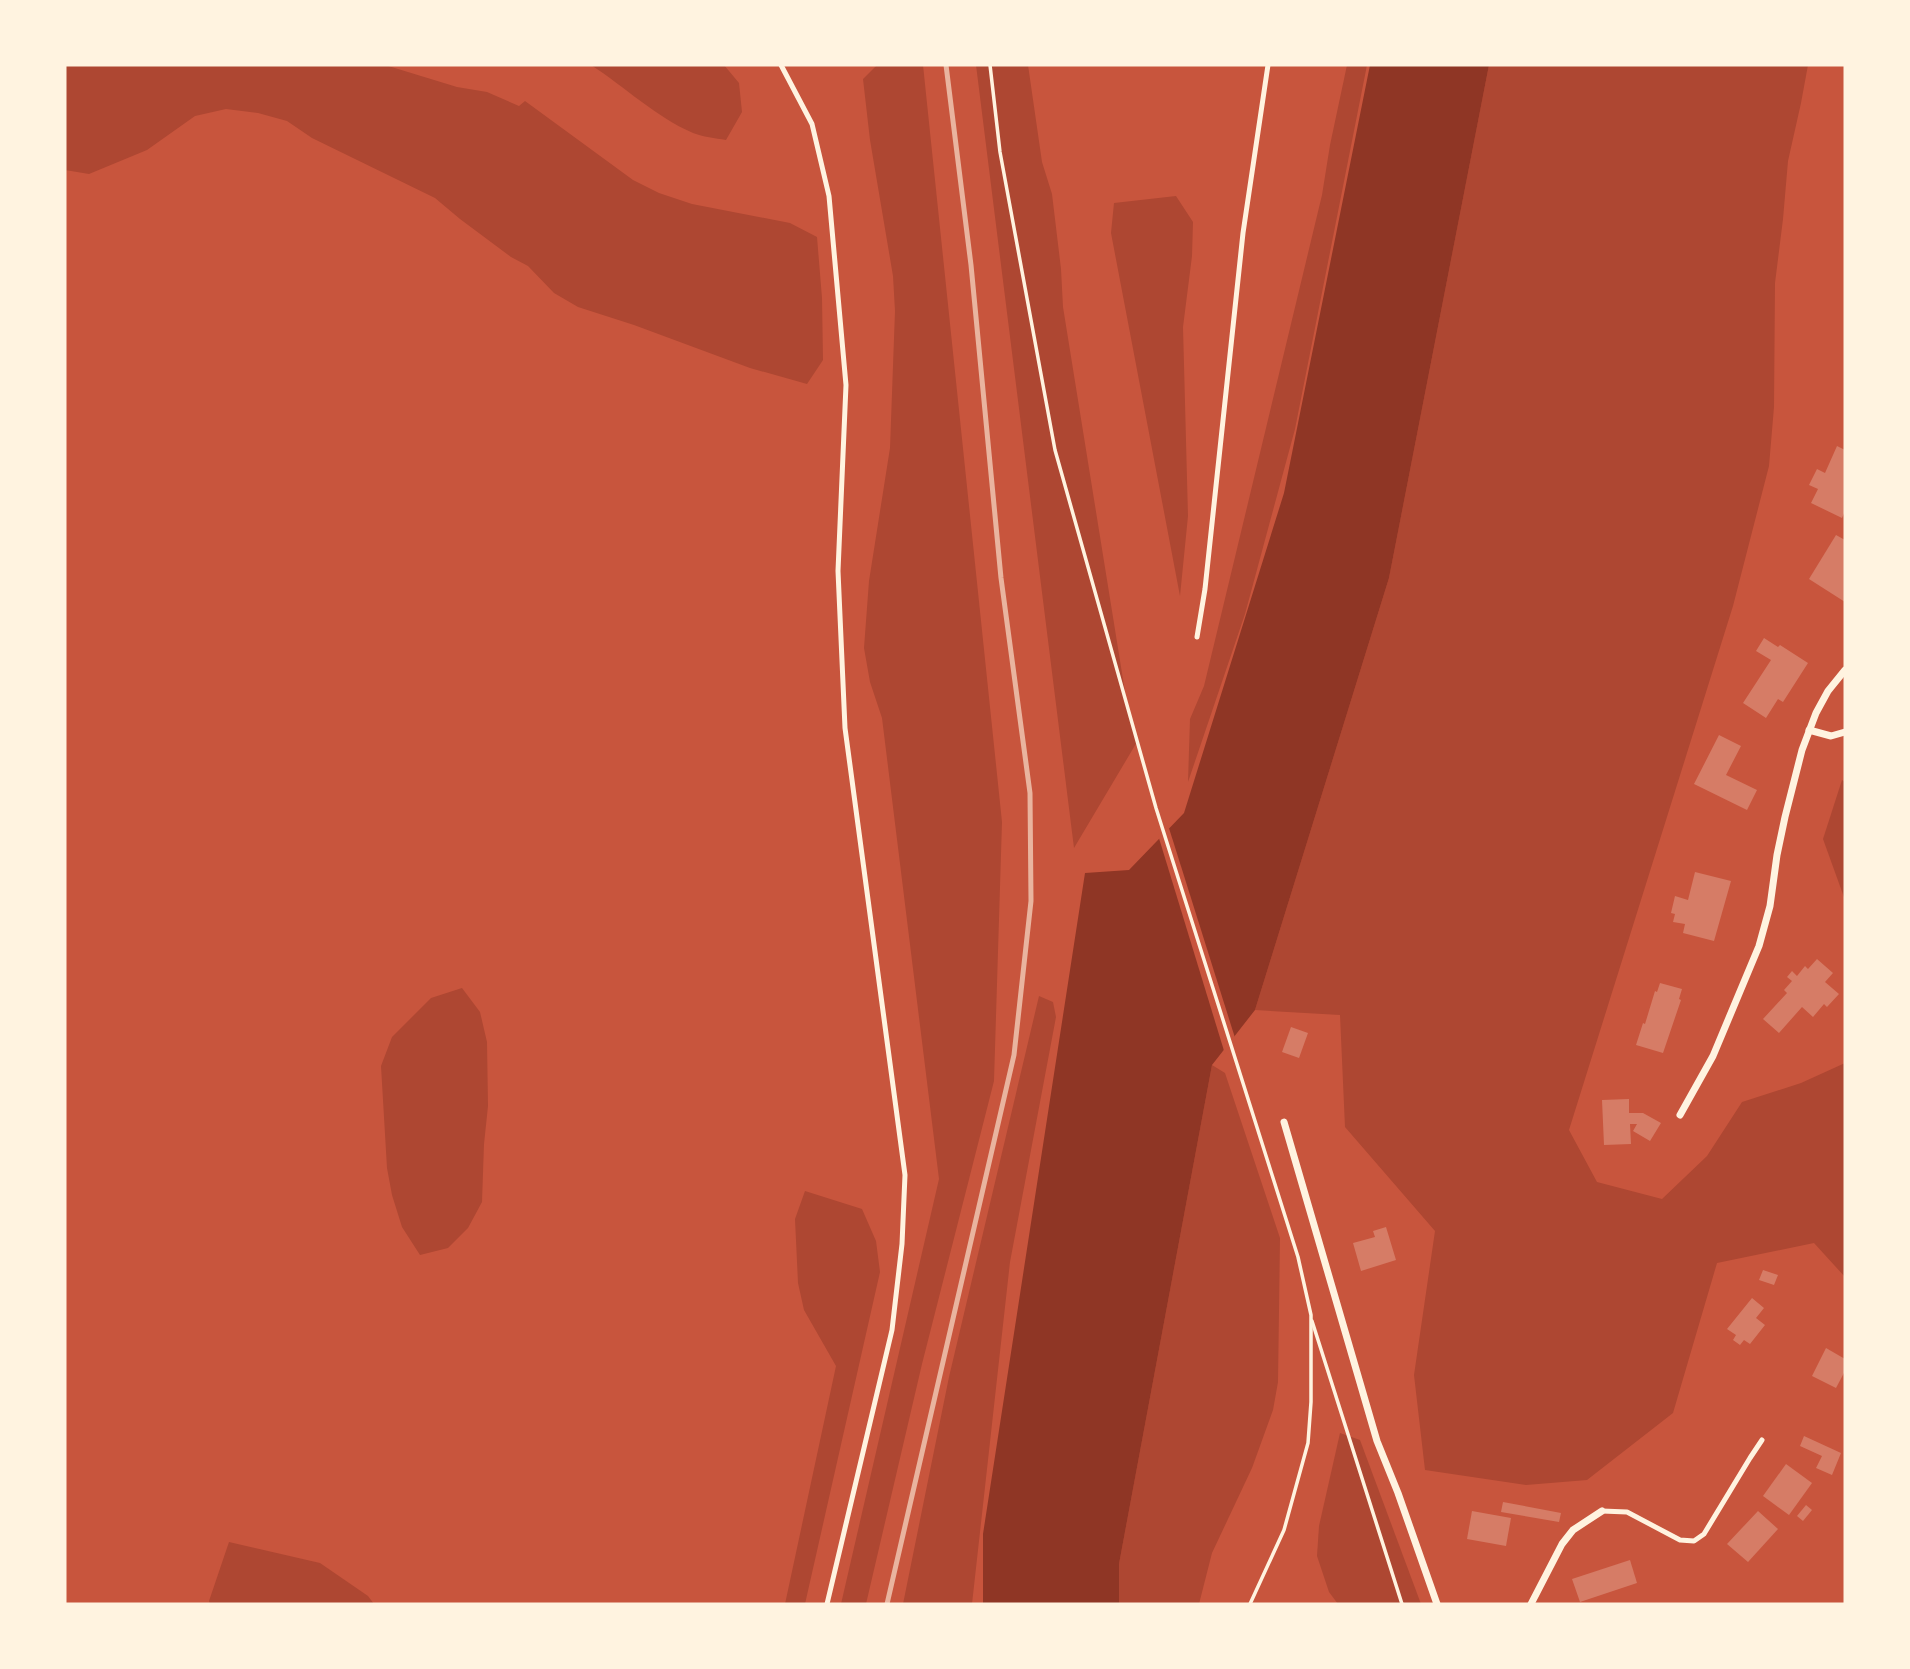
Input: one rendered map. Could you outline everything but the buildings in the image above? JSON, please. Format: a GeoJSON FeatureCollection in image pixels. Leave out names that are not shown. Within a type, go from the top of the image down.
{"type":"FeatureCollection","features":[{"type":"Feature","properties":{"kind":"street"},"geometry":{"type":"LineString","coordinates":[[1680,1115],[1713,1056],[1759,946],[1770,906],[1789,797],[1809,730],[1828,691],[1845,670]]}},
{"type":"Feature","properties":{"kind":"street"},"geometry":{"type":"LineString","coordinates":[[1809,730],[1831,736],[1845,732]]}},
{"type":"Feature","properties":{"kind":"street"},"geometry":{"type":"LineString","coordinates":[[1284,1122],[1377,1441],[1437,1604]]}},
{"type":"Feature","properties":{"kind":"street"},"geometry":{"type":"LineString","coordinates":[[1531,1604],[1562,1544],[1573,1530],[1602,1511]]}},
{"type":"Feature","properties":{"kind":"lane"},"geometry":{"type":"LineString","coordinates":[[781,65],[812,124],[829,196],[846,385],[838,571],[845,728],[905,1175],[902,1244],[892,1330],[827,1604]]}},
{"type":"Feature","properties":{"kind":"lane"},"geometry":{"type":"LineString","coordinates":[[1197,637],[1205,589],[1243,233],[1268,65]]}},
{"type":"Feature","properties":{"kind":"lane"},"geometry":{"type":"LineString","coordinates":[[1602,1511],[1627,1512],[1680,1540],[1693,1541],[1704,1534],[1762,1440]]}},
{"type":"Feature","properties":{"kind":"path"},"geometry":{"type":"LineString","coordinates":[[990,65],[1000,152],[1055,450],[1156,808],[1298,1257],[1311,1315],[1402,1604]]}},
{"type":"Feature","properties":{"kind":"path"},"geometry":{"type":"LineString","coordinates":[[1250,1604],[1284,1530],[1308,1443],[1311,1315]]}},
{"type":"Feature","properties":{"kind":"shaded area"},"geometry":{"type":"Polygon","coordinates":[[[65,65],[385,65],[457,87],[487,92],[519,106],[525,101],[633,180],[659,193],[692,204],[790,223],[817,237],[823,360],[807,384],[750,368],[578,307],[554,293],[528,266],[511,257],[435,198],[312,138],[287,121],[258,113],[226,109],[195,116],[147,150],[89,174],[65,170],[65,65]]]}},
{"type":"Feature","properties":{"kind":"shaded area"},"geometry":{"type":"Polygon","coordinates":[[[591,65],[724,65],[739,83],[742,112],[726,140],[697,134],[666,119],[591,65]]]}},
{"type":"Feature","properties":{"kind":"shaded area"},"geometry":{"type":"Polygon","coordinates":[[[877,65],[923,65],[1002,822],[994,1081],[922,1364],[866,1604],[841,1604],[939,1179],[882,718],[870,682],[864,648],[869,581],[890,448],[895,311],[893,276],[870,140],[863,79],[877,65]]]}},
{"type":"Feature","properties":{"kind":"shaded area"},"geometry":{"type":"Polygon","coordinates":[[[976,65],[1028,65],[1042,162],[1052,194],[1063,307],[1127,704],[1137,742],[1074,848],[976,65]]]}},
{"type":"Feature","properties":{"kind":"shaded area"},"geometry":{"type":"Polygon","coordinates":[[[1347,65],[1367,65],[1295,429],[1245,614],[1188,782],[1190,719],[1204,686],[1322,195],[1347,65]]]}},
{"type":"Feature","properties":{"kind":"shaded area"},"geometry":{"type":"Polygon","coordinates":[[[1370,65],[1489,65],[1389,578],[1255,1010],[1212,1065],[1119,1564],[1119,1604],[983,1604],[983,1534],[1085,873],[1129,870],[1184,813],[1284,493],[1370,65]]]}},
{"type":"Feature","properties":{"kind":"shaded area"},"geometry":{"type":"Polygon","coordinates":[[[1489,65],[1808,65],[1788,161],[1775,283],[1774,407],[1769,466],[1733,606],[1569,1130],[1597,1182],[1662,1199],[1707,1156],[1742,1102],[1801,1083],[1845,1063],[1845,1277],[1814,1243],[1717,1263],[1673,1413],[1587,1480],[1526,1485],[1425,1470],[1414,1375],[1435,1231],[1345,1127],[1340,1015],[1255,1010],[1389,578],[1489,65]]]}},
{"type":"Feature","properties":{"kind":"shaded area"},"geometry":{"type":"Polygon","coordinates":[[[1176,196],[1193,222],[1192,256],[1183,327],[1188,516],[1180,596],[1111,233],[1114,203],[1176,196]]]}},
{"type":"Feature","properties":{"kind":"shaded area"},"geometry":{"type":"Polygon","coordinates":[[[1842,780],[1845,782],[1845,900],[1823,839],[1842,780]]]}},
{"type":"Feature","properties":{"kind":"shaded area"},"geometry":{"type":"Polygon","coordinates":[[[462,988],[480,1012],[487,1042],[488,1106],[482,1202],[468,1228],[448,1248],[420,1255],[402,1227],[392,1195],[387,1168],[381,1066],[392,1037],[431,998],[462,988]]]}},
{"type":"Feature","properties":{"kind":"shaded area"},"geometry":{"type":"Polygon","coordinates":[[[1039,996],[1053,1002],[1056,1017],[1010,1262],[972,1604],[903,1604],[949,1377],[1039,996]]]}},
{"type":"Feature","properties":{"kind":"shaded area"},"geometry":{"type":"Polygon","coordinates":[[[1212,1065],[1225,1073],[1280,1238],[1278,1382],[1273,1410],[1252,1468],[1212,1553],[1199,1604],[1119,1604],[1119,1564],[1212,1065]]]}},
{"type":"Feature","properties":{"kind":"shaded area"},"geometry":{"type":"Polygon","coordinates":[[[805,1191],[862,1209],[876,1241],[880,1272],[805,1604],[785,1604],[836,1366],[804,1310],[798,1283],[795,1219],[805,1191]]]}},
{"type":"Feature","properties":{"kind":"shaded area"},"geometry":{"type":"Polygon","coordinates":[[[1340,1433],[1360,1440],[1421,1604],[1338,1604],[1329,1592],[1317,1556],[1319,1526],[1340,1433]]]}},
{"type":"Feature","properties":{"kind":"shaded area"},"geometry":{"type":"Polygon","coordinates":[[[229,1542],[320,1563],[368,1596],[374,1604],[210,1604],[229,1542]]]}},
{"type":"Feature","properties":{"kind":"pier"},"geometry":{"type":"Polygon","coordinates":[[[1168,825],[1236,1041],[1225,1054],[1158,835],[1168,825]]]}},
{"type":"Feature","properties":{"kind":"railway"},"geometry":{"type":"LineString","coordinates":[[887,1604],[1014,1055],[1031,901],[1030,793],[1001,578],[971,265],[946,65]]}}]}
